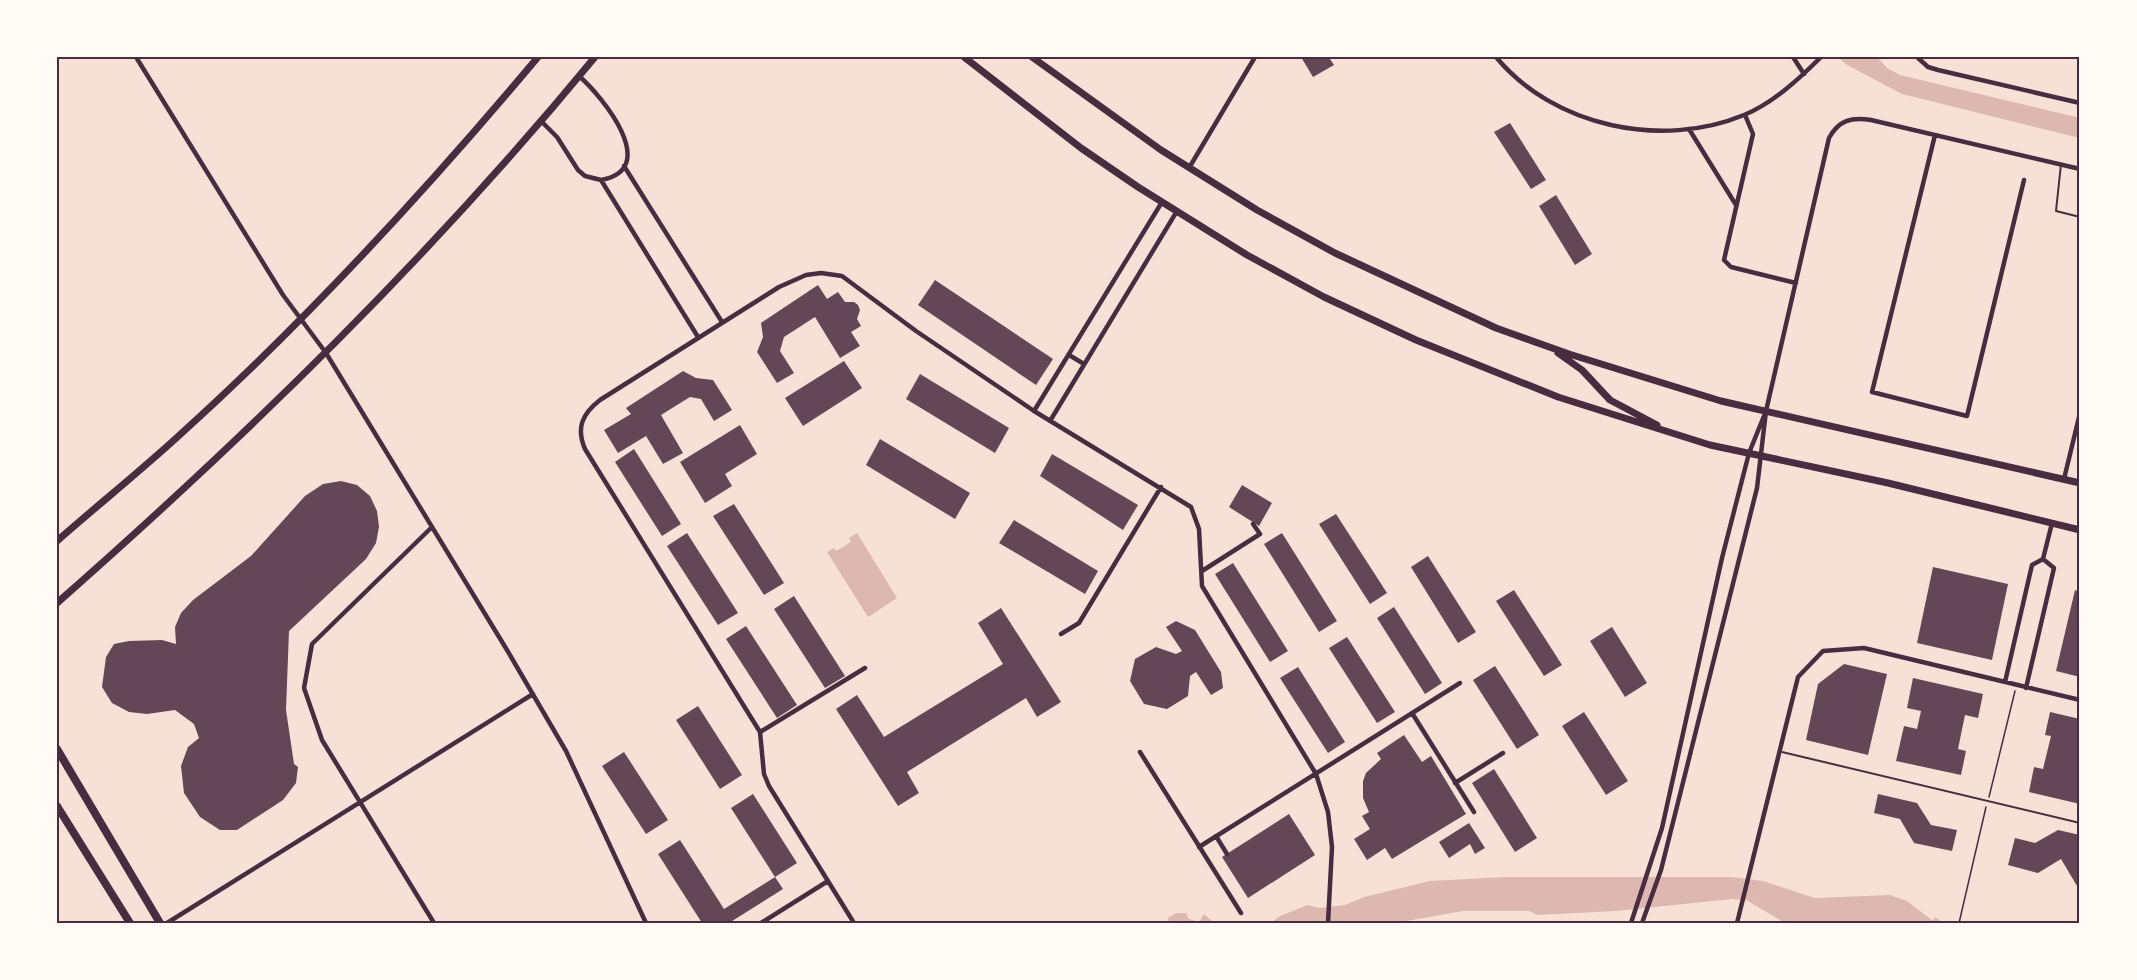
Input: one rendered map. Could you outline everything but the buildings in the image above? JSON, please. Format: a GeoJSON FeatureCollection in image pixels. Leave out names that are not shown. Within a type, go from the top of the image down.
{"type":"FeatureCollection","features":[{"type":"Feature","properties":{"kind":"main road"},"geometry":{"type":"LineString","coordinates":[[57,542],[184,431],[300,320],[424,187],[538,57]]}},
{"type":"Feature","properties":{"kind":"main road"},"geometry":{"type":"LineString","coordinates":[[57,603],[199,476],[326,353],[542,122],[595,57]]}},
{"type":"Feature","properties":{"kind":"main road"},"geometry":{"type":"LineString","coordinates":[[964,57],[1081,148],[1162,202],[1247,255],[1324,297],[1416,340],[1558,397],[1671,433],[2080,530]]}},
{"type":"Feature","properties":{"kind":"main road"},"geometry":{"type":"LineString","coordinates":[[1032,57],[1189,168],[1335,254],[1496,328],[1693,393],[2080,483]]}},
{"type":"Feature","properties":{"kind":"main road"},"geometry":{"type":"LineString","coordinates":[[1551,348],[1582,370],[1610,400],[1671,433]]}},
{"type":"Feature","properties":{"kind":"main road"},"geometry":{"type":"LineString","coordinates":[[57,749],[160,923]]}},
{"type":"Feature","properties":{"kind":"main road"},"geometry":{"type":"LineString","coordinates":[[57,806],[130,923]]}},
{"type":"Feature","properties":{"kind":"street"},"geometry":{"type":"LineString","coordinates":[[136,57],[300,320],[326,353],[533,694],[566,751],[646,923]]}},
{"type":"Feature","properties":{"kind":"street"},"geometry":{"type":"LineString","coordinates":[[1189,168],[1255,57]]}},
{"type":"Feature","properties":{"kind":"street"},"geometry":{"type":"LineString","coordinates":[[1496,57],[1520,82],[1574,114],[1610,125],[1650,132],[1689,129],[1745,115],[1778,94],[1821,57]]}},
{"type":"Feature","properties":{"kind":"street"},"geometry":{"type":"LineString","coordinates":[[1793,57],[1804,74]]}},
{"type":"Feature","properties":{"kind":"street"},"geometry":{"type":"LineString","coordinates":[[1917,57],[1928,67],[1938,70],[2080,103]]}},
{"type":"Feature","properties":{"kind":"street"},"geometry":{"type":"LineString","coordinates":[[542,122],[557,137],[578,170],[585,176],[601,180],[615,176],[624,166],[628,149],[624,135],[593,88],[579,76]]}},
{"type":"Feature","properties":{"kind":"street"},"geometry":{"type":"LineString","coordinates":[[1745,115],[1754,134],[1724,253],[1727,264],[1731,267],[1796,283]]}},
{"type":"Feature","properties":{"kind":"street"},"geometry":{"type":"LineString","coordinates":[[1642,923],[1661,870],[1733,588],[1762,456],[1766,411],[1829,138],[1834,129],[1842,122],[1858,118],[2080,169]]}},
{"type":"Feature","properties":{"kind":"street"},"geometry":{"type":"LineString","coordinates":[[1689,129],[1736,204]]}},
{"type":"Feature","properties":{"kind":"street"},"geometry":{"type":"LineString","coordinates":[[1935,135],[1872,392],[1967,416],[2024,180]]}},
{"type":"Feature","properties":{"kind":"street"},"geometry":{"type":"LineString","coordinates":[[624,166],[722,322]]}},
{"type":"Feature","properties":{"kind":"street"},"geometry":{"type":"LineString","coordinates":[[601,180],[698,337]]}},
{"type":"Feature","properties":{"kind":"street"},"geometry":{"type":"LineString","coordinates":[[1034,411],[1162,202]]}},
{"type":"Feature","properties":{"kind":"street"},"geometry":{"type":"LineString","coordinates":[[1050,421],[1177,211]]}},
{"type":"Feature","properties":{"kind":"street"},"geometry":{"type":"LineString","coordinates":[[854,923],[766,780],[760,732],[585,449],[579,433],[582,420],[590,407],[698,337],[794,279],[821,273],[842,276],[916,331],[1034,411],[1161,487],[1184,502],[1196,515],[1199,529],[1202,586],[1316,774],[1328,812],[1332,847],[1328,923]]}},
{"type":"Feature","properties":{"kind":"street"},"geometry":{"type":"LineString","coordinates":[[1069,355],[1084,364]]}},
{"type":"Feature","properties":{"kind":"street"},"geometry":{"type":"LineString","coordinates":[[1631,923],[1662,828],[1749,453],[1766,411]]}},
{"type":"Feature","properties":{"kind":"street"},"geometry":{"type":"LineString","coordinates":[[2064,479],[2080,412]]}},
{"type":"Feature","properties":{"kind":"street"},"geometry":{"type":"LineString","coordinates":[[1061,634],[1079,623],[1161,487]]}},
{"type":"Feature","properties":{"kind":"street"},"geometry":{"type":"LineString","coordinates":[[2043,560],[2052,523]]}},
{"type":"Feature","properties":{"kind":"street"},"geometry":{"type":"LineString","coordinates":[[1202,571],[1260,534],[1253,524]]}},
{"type":"Feature","properties":{"kind":"street"},"geometry":{"type":"LineString","coordinates":[[432,528],[312,644],[304,688],[322,740],[358,803],[434,923]]}},
{"type":"Feature","properties":{"kind":"street"},"geometry":{"type":"LineString","coordinates":[[2005,682],[2032,565],[2043,560]]}},
{"type":"Feature","properties":{"kind":"street"},"geometry":{"type":"LineString","coordinates":[[2026,687],[2054,568],[2043,560]]}},
{"type":"Feature","properties":{"kind":"street"},"geometry":{"type":"LineString","coordinates":[[1738,920],[1798,677],[1823,651],[1864,648],[2080,700]]}},
{"type":"Feature","properties":{"kind":"street"},"geometry":{"type":"LineString","coordinates":[[760,732],[865,668]]}},
{"type":"Feature","properties":{"kind":"street"},"geometry":{"type":"LineString","coordinates":[[1199,847],[1460,683]]}},
{"type":"Feature","properties":{"kind":"street"},"geometry":{"type":"LineString","coordinates":[[167,923],[533,694]]}},
{"type":"Feature","properties":{"kind":"street"},"geometry":{"type":"LineString","coordinates":[[1412,713],[1474,812]]}},
{"type":"Feature","properties":{"kind":"street"},"geometry":{"type":"LineString","coordinates":[[1140,752],[1240,913]]}},
{"type":"Feature","properties":{"kind":"street"},"geometry":{"type":"LineString","coordinates":[[1455,783],[1503,753]]}},
{"type":"Feature","properties":{"kind":"street"},"geometry":{"type":"LineString","coordinates":[[1216,836],[1227,854]]}},
{"type":"Feature","properties":{"kind":"street"},"geometry":{"type":"LineString","coordinates":[[761,923],[828,881]]}},
{"type":"Feature","properties":{"kind":"lane"},"geometry":{"type":"LineString","coordinates":[[2061,165],[2056,211],[2080,217]]}},
{"type":"Feature","properties":{"kind":"lane"},"geometry":{"type":"LineString","coordinates":[[1779,751],[2080,823]]}},
{"type":"Feature","properties":{"kind":"path"},"geometry":{"type":"LineString","coordinates":[[1959,923],[1963,907]]}},
{"type":"Feature","properties":{"kind":"shaded area"},"geometry":{"type":"Polygon","coordinates":[[[1838,57],[1877,57],[1887,68],[1900,75],[2080,118],[2080,138],[1902,94],[1847,65],[1838,57]]]}},
{"type":"Feature","properties":{"kind":"shaded area"},"geometry":{"type":"Polygon","coordinates":[[[857,533],[897,598],[868,617],[827,552],[834,548],[836,551],[851,542],[849,538],[857,533]]]}},
{"type":"Feature","properties":{"kind":"shaded area"},"geometry":{"type":"Polygon","coordinates":[[[1504,877],[1732,877],[1763,881],[1815,898],[1890,895],[1907,901],[1933,921],[1935,917],[1944,923],[1785,923],[1746,900],[1732,899],[1616,911],[1537,915],[1529,911],[1463,911],[1395,923],[1271,923],[1280,916],[1308,905],[1319,908],[1345,905],[1364,897],[1430,881],[1504,877]]]}},
{"type":"Feature","properties":{"kind":"shaded area"},"geometry":{"type":"Polygon","coordinates":[[[1176,913],[1186,913],[1189,919],[1199,922],[1204,914],[1214,923],[1169,923],[1168,918],[1176,913]]]}}]}
